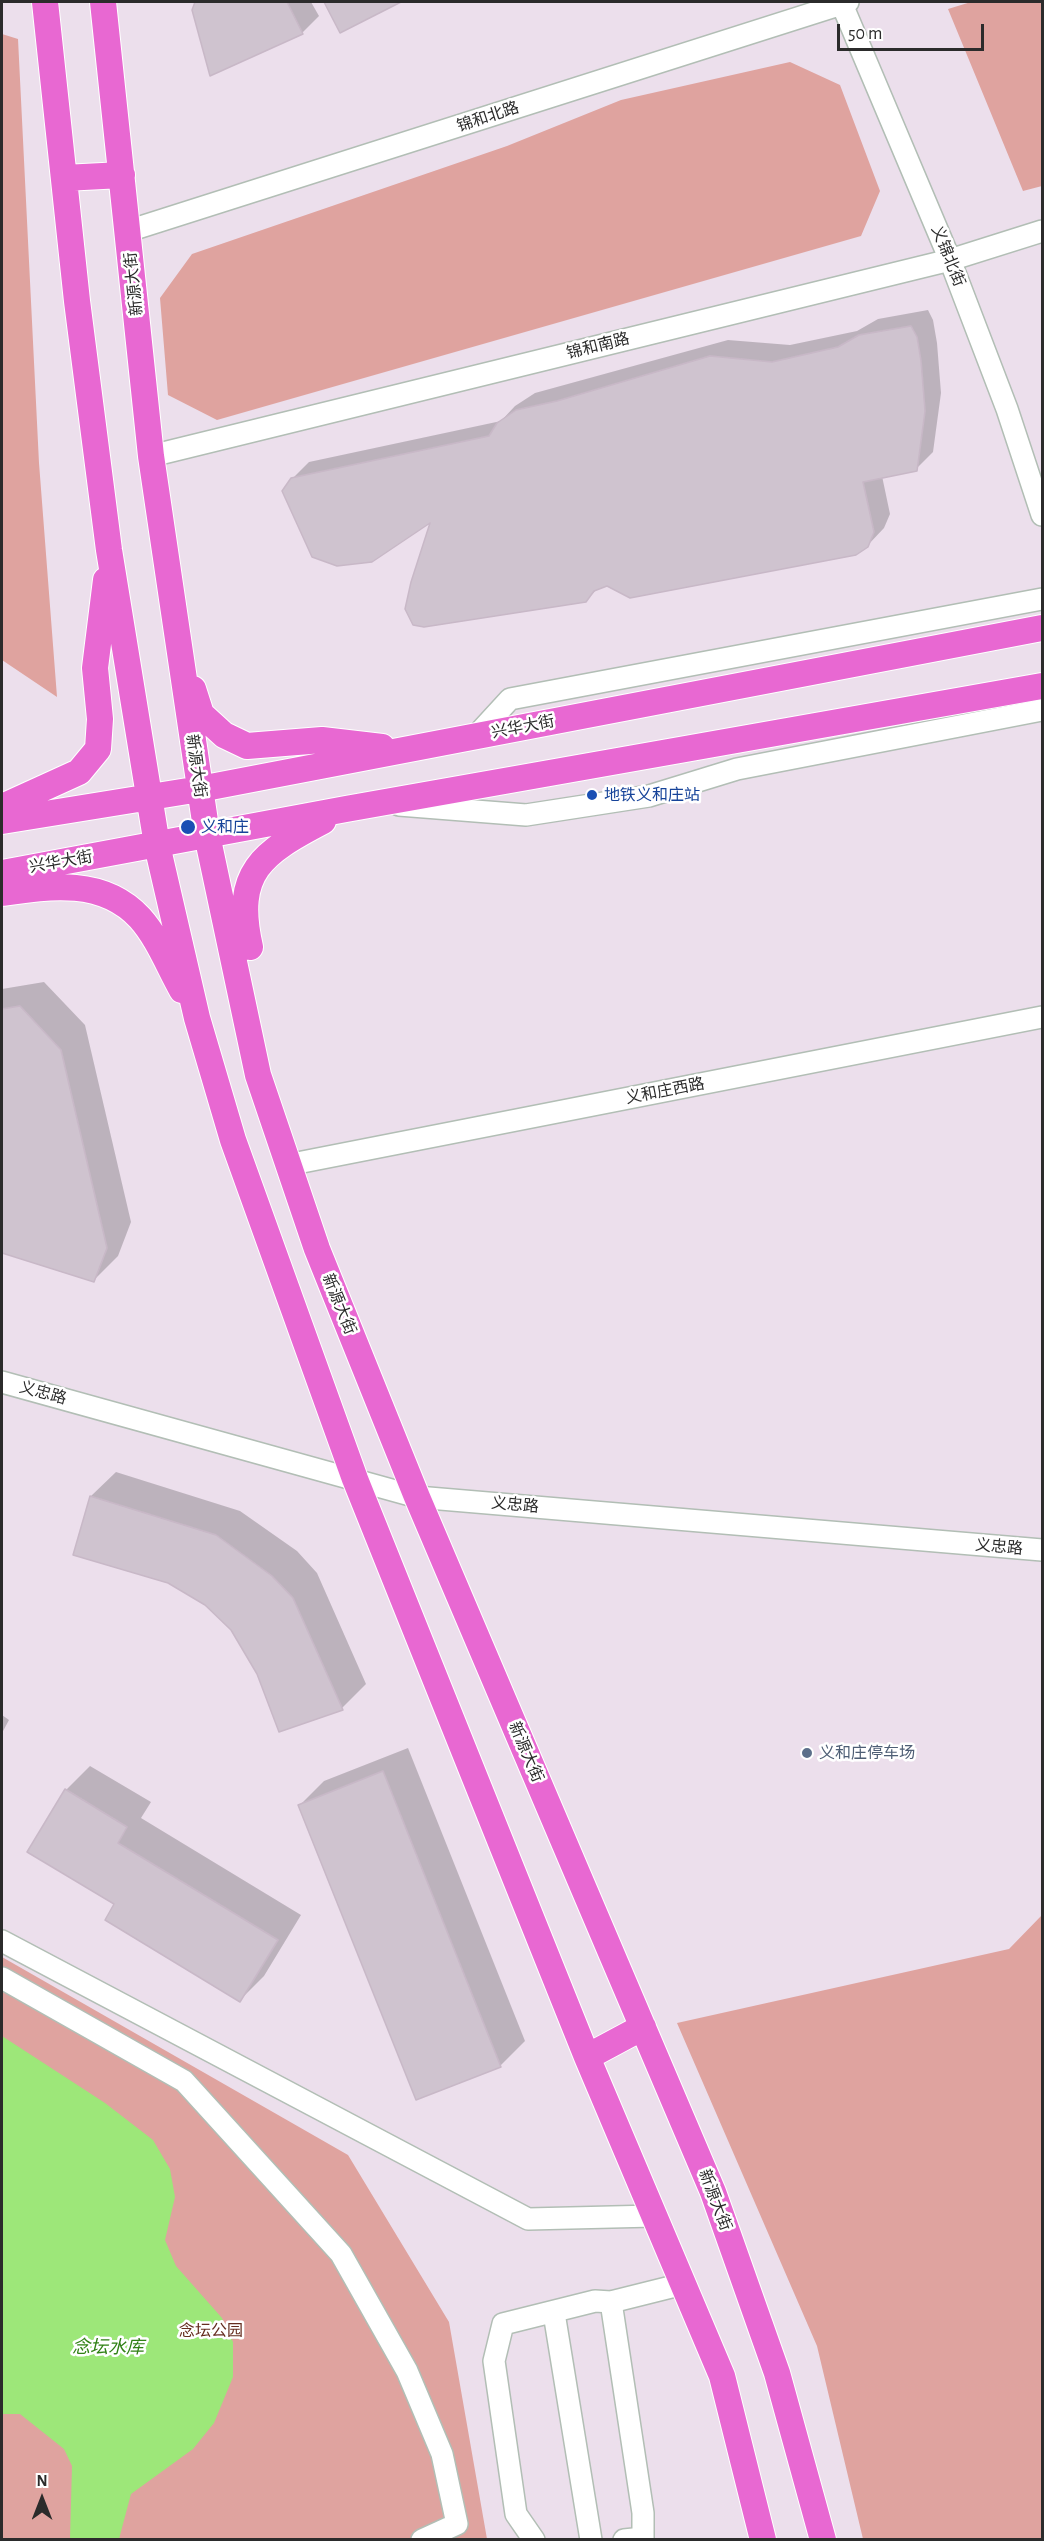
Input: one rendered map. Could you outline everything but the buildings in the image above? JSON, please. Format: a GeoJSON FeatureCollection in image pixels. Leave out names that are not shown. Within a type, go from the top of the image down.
{"type":"FeatureCollection","features":[{"type":"Feature","properties":{"kind":"main road"},"geometry":{"type":"LineString","coordinates":[[45,2],[109,550],[157,845],[197,1018],[233,1140],[355,1479],[587,2057],[722,2376],[763,2540]]}},
{"type":"Feature","properties":{"kind":"main road","name":"新源大街"},"geometry":{"type":"LineString","coordinates":[[103,2],[151,456],[207,835],[258,1075],[317,1249],[417,1497],[713,2192],[777,2373],[823,2540]]}},
{"type":"Feature","properties":{"kind":"main road"},"geometry":{"type":"LineString","coordinates":[[64,178],[122,175]]}},
{"type":"Feature","properties":{"kind":"main road"},"geometry":{"type":"LineString","coordinates":[[2,807],[79,772],[98,749],[100,719],[94,668],[109,550]]}},
{"type":"Feature","properties":{"kind":"main road"},"geometry":{"type":"LineString","coordinates":[[174,612],[201,714],[224,735],[247,746],[322,741],[409,751]]}},
{"type":"Feature","properties":{"kind":"main road","name":"兴华大街"},"geometry":{"type":"LineString","coordinates":[[2,820],[200,789],[409,751],[476,736],[1042,628]]}},
{"type":"Feature","properties":{"kind":"main road","name":"兴华大街"},"geometry":{"type":"LineString","coordinates":[[2,873],[346,808],[1042,686]]}},
{"type":"Feature","properties":{"kind":"main road"},"geometry":{"type":"LineString","coordinates":[[258,1075],[254,967],[243,920],[243,897],[255,869],[284,842],[346,808]]}},
{"type":"Feature","properties":{"kind":"main road"},"geometry":{"type":"LineString","coordinates":[[2,893],[40,887],[79,887],[111,896],[140,918],[197,1018]]}},
{"type":"Feature","properties":{"kind":"main road"},"geometry":{"type":"LineString","coordinates":[[587,2057],[643,2027]]}},
{"type":"Feature","properties":{"kind":"street","name":"锦和北路"},"geometry":{"type":"LineString","coordinates":[[128,231],[844,2]]}},
{"type":"Feature","properties":{"kind":"street","name":"义锦北街"},"geometry":{"type":"LineString","coordinates":[[844,2],[950,260],[1007,409],[1042,515]]}},
{"type":"Feature","properties":{"kind":"street","name":"锦和南路"},"geometry":{"type":"LineString","coordinates":[[151,456],[950,260],[1042,231]]}},
{"type":"Feature","properties":{"kind":"street"},"geometry":{"type":"LineString","coordinates":[[476,736],[510,699],[1042,599]]}},
{"type":"Feature","properties":{"kind":"street"},"geometry":{"type":"LineString","coordinates":[[377,803],[526,815],[649,796],[737,769],[1042,710]]}},
{"type":"Feature","properties":{"kind":"street","name":"义和庄西路"},"geometry":{"type":"LineString","coordinates":[[287,1165],[1042,1017]]}},
{"type":"Feature","properties":{"kind":"street","name":"义忠路"},"geometry":{"type":"LineString","coordinates":[[2,1382],[417,1497],[1042,1551]]}},
{"type":"Feature","properties":{"kind":"street"},"geometry":{"type":"LineString","coordinates":[[2,1941],[50,1969],[528,2219],[654,2216]]}},
{"type":"Feature","properties":{"kind":"street"},"geometry":{"type":"LineString","coordinates":[[2,1978],[184,2080],[341,2253],[407,2371],[441,2454],[457,2524],[422,2540]]}},
{"type":"Feature","properties":{"kind":"street"},"geometry":{"type":"LineString","coordinates":[[534,2540],[516,2514],[494,2361],[503,2324],[595,2301],[611,2302],[683,2284]]}},
{"type":"Feature","properties":{"kind":"street"},"geometry":{"type":"LineString","coordinates":[[611,2302],[643,2513],[643,2538],[624,2540]]}},
{"type":"Feature","properties":{"kind":"street"},"geometry":{"type":"LineString","coordinates":[[554,2313],[591,2540]]}},
{"type":"Feature","properties":{"kind":"green space"},"geometry":{"type":"Polygon","coordinates":[[[971,2],[1042,2],[1042,186],[1023,191],[948,9],[971,2]]]}},
{"type":"Feature","properties":{"kind":"green space"},"geometry":{"type":"Polygon","coordinates":[[[2,34],[18,39],[39,463],[57,697],[2,660],[2,34]]]}},
{"type":"Feature","properties":{"kind":"green space"},"geometry":{"type":"Polygon","coordinates":[[[790,62],[840,85],[880,191],[861,236],[217,420],[168,395],[160,298],[192,254],[507,146],[621,100],[790,62]]]}},
{"type":"Feature","properties":{"kind":"green space"},"geometry":{"type":"Polygon","coordinates":[[[1042,1915],[1042,2539],[863,2539],[817,2346],[677,2023],[1009,1949],[1042,1915]]]}},
{"type":"Feature","properties":{"kind":"green space","name":"念坛公园"},"geometry":{"type":"Polygon","coordinates":[[[2,1957],[348,2155],[449,2322],[487,2539],[2,2539],[2,1957]]]}},
{"type":"Feature","properties":{"kind":"water","name":"念坛水库"},"geometry":{"type":"Polygon","coordinates":[[[2,2036],[105,2103],[153,2140],[170,2169],[175,2197],[165,2240],[176,2266],[222,2318],[233,2342],[233,2377],[214,2423],[193,2449],[131,2494],[119,2539],[70,2539],[72,2466],[64,2449],[20,2414],[2,2414],[2,2036]]]}},
{"type":"Feature","properties":{"kind":"place","name":"地铁义和庄站"},"geometry":{"type":"Point","coordinates":[592,795]}},
{"type":"Feature","properties":{"kind":"place","name":"义和庄"},"geometry":{"type":"Point","coordinates":[188,827]}},
{"type":"Feature","properties":{"kind":"place","name":"义和庄停车场"},"geometry":{"type":"Point","coordinates":[807,1753]}}]}
